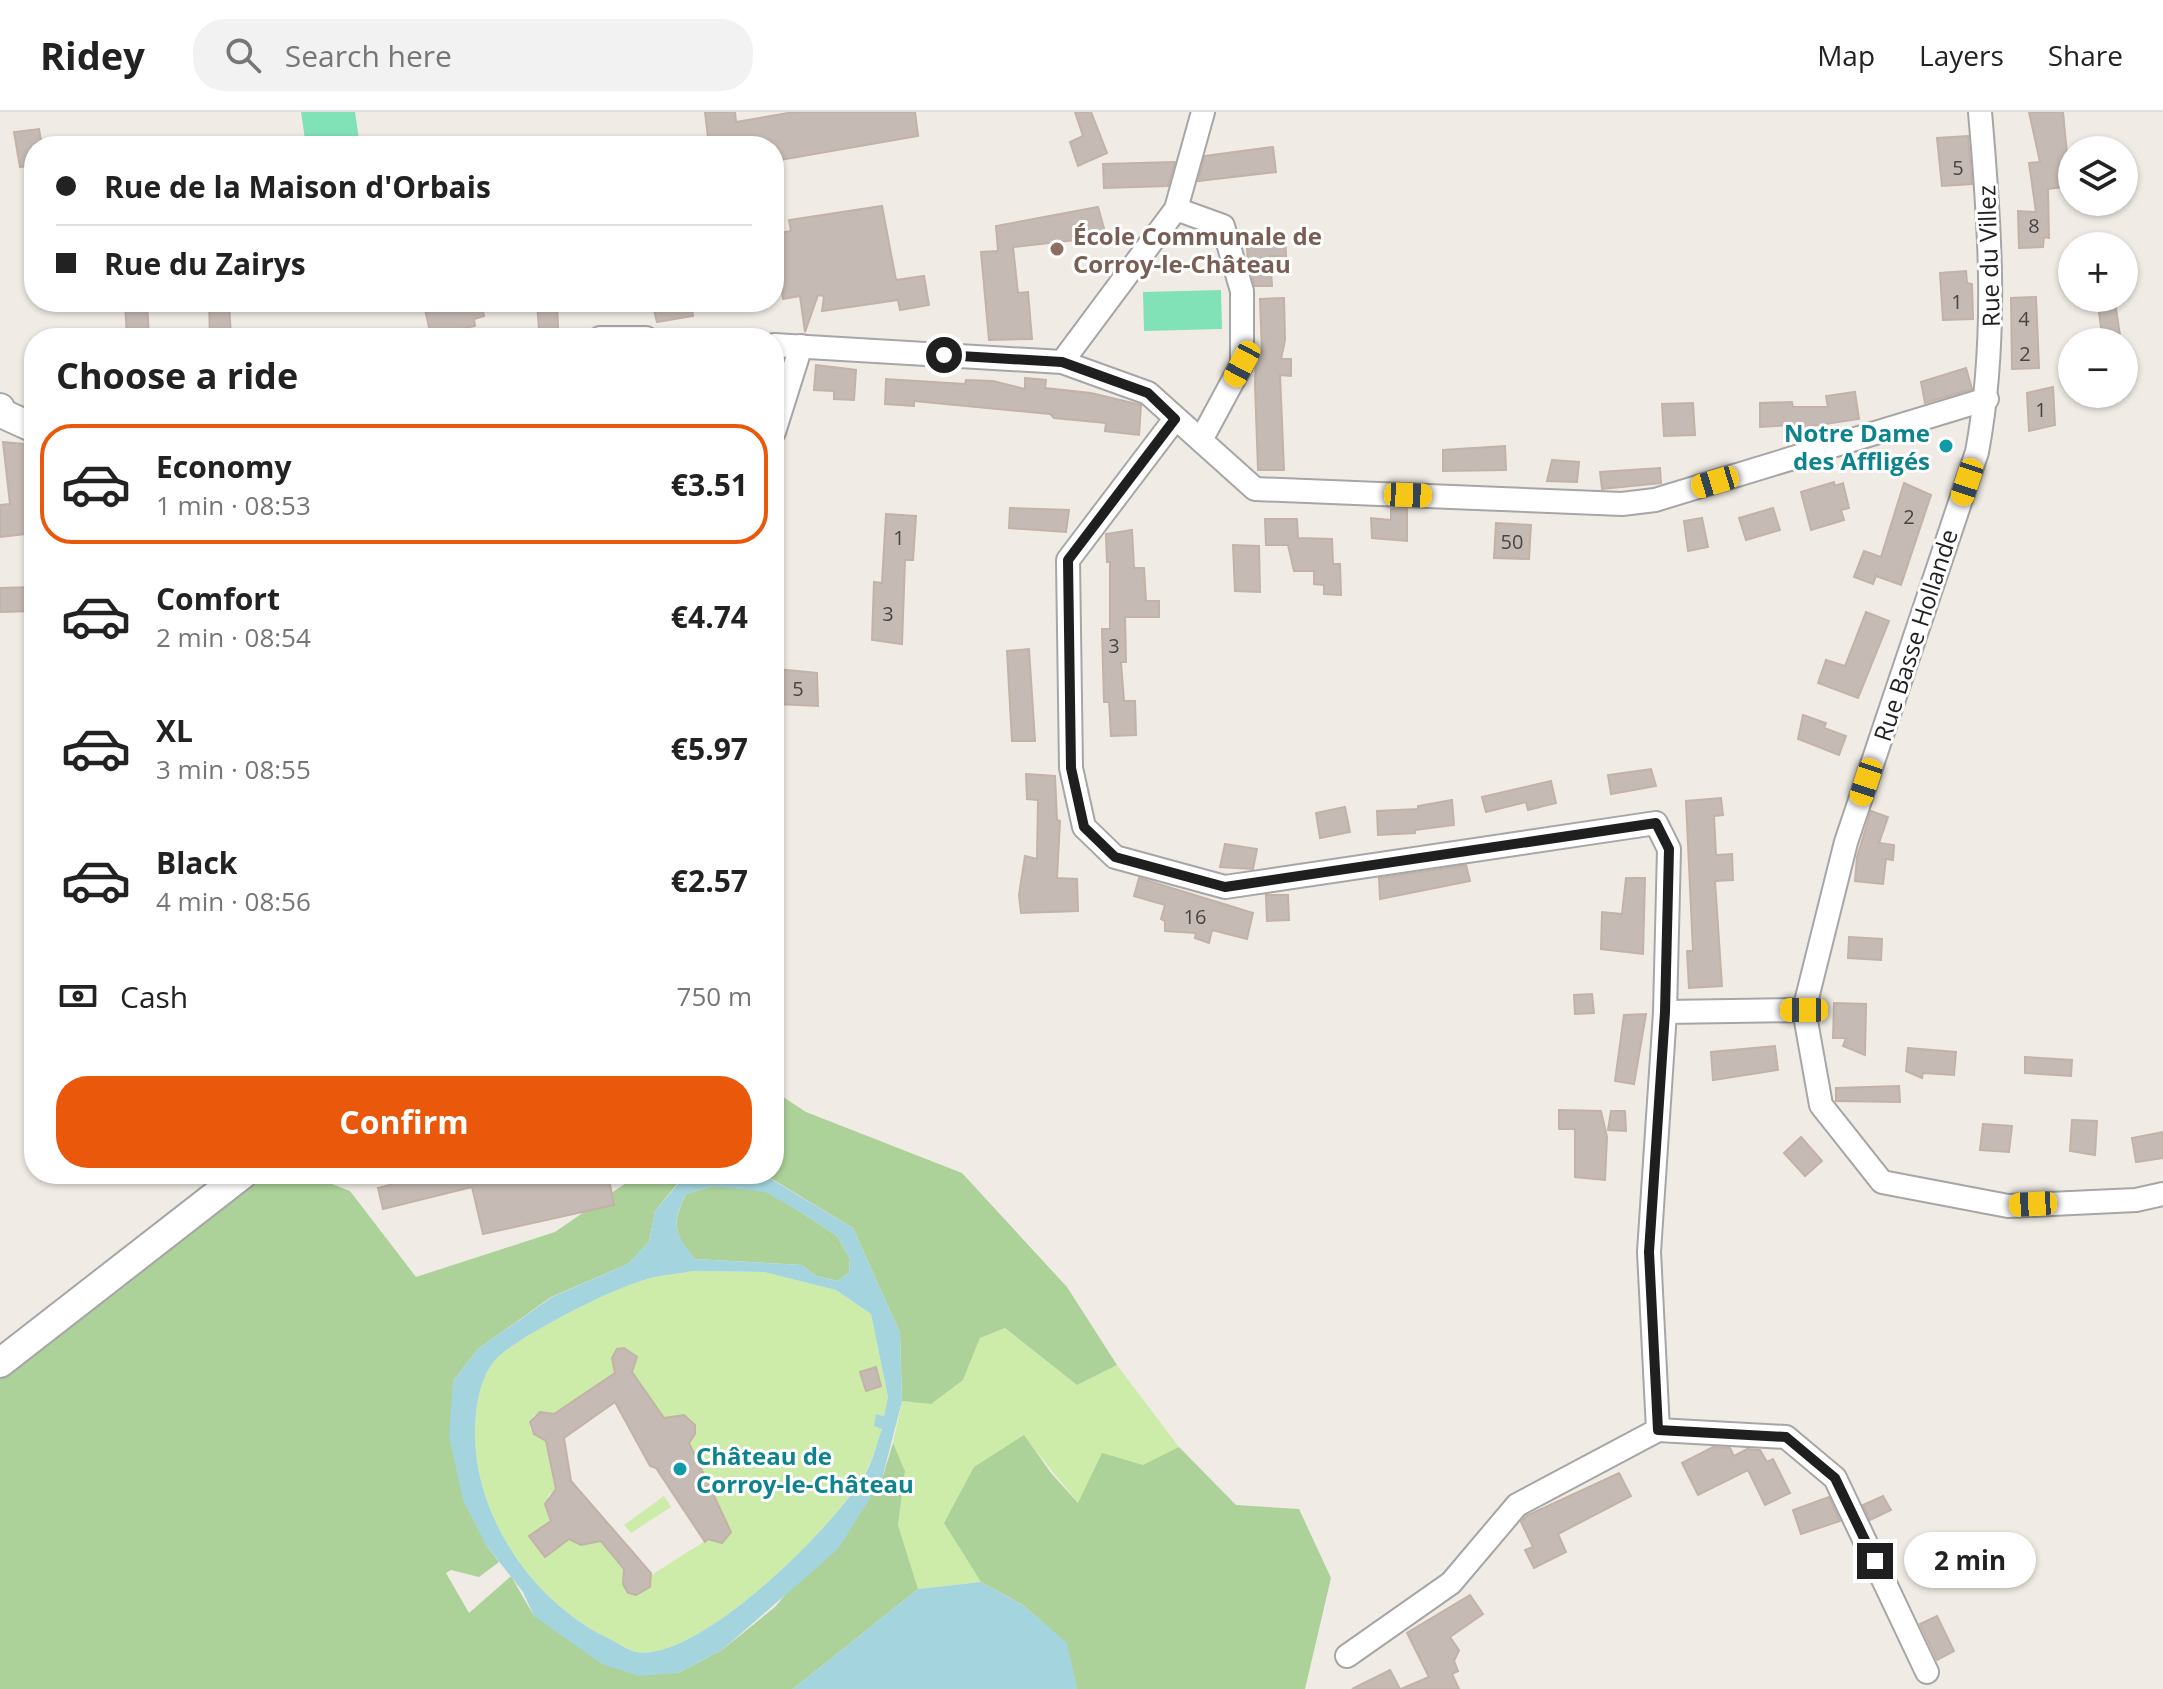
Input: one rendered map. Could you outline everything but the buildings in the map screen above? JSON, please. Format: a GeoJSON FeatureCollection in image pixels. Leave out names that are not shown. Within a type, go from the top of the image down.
{"type":"FeatureCollection","features":[{"type":"Feature","properties":{"kind":"street"},"geometry":{"type":"LineString","coordinates":[[1062,362],[1176,209],[1203,112]]}},
{"type":"Feature","properties":{"kind":"street","name":"Rue du Villez"},"geometry":{"type":"LineString","coordinates":[[1980,112],[1992,318],[1987,399]]}},
{"type":"Feature","properties":{"kind":"street"},"geometry":{"type":"LineString","coordinates":[[1176,209],[1223,226],[1242,291],[1242,364],[1201,440]]}},
{"type":"Feature","properties":{"kind":"street"},"geometry":{"type":"LineString","coordinates":[[784,345],[1062,362],[1148,393],[1255,489],[1622,504],[1655,500],[1987,399]]}},
{"type":"Feature","properties":{"kind":"street"},"geometry":{"type":"LineString","coordinates":[[784,400],[801,346]]}},
{"type":"Feature","properties":{"kind":"street","name":"Rue Basse Hollande"},"geometry":{"type":"LineString","coordinates":[[1987,399],[1977,452],[1846,842],[1804,1010],[1821,1105],[1882,1182],[2008,1206],[2136,1200],[2163,1194]]}},
{"type":"Feature","properties":{"kind":"street"},"geometry":{"type":"LineString","coordinates":[[0,411],[24,423]]}},
{"type":"Feature","properties":{"kind":"street"},"geometry":{"type":"LineString","coordinates":[[1175,419],[1068,560],[1071,768],[1084,827],[1115,857],[1225,887],[1656,823],[1669,849],[1665,1012],[1649,1252],[1658,1430]]}},
{"type":"Feature","properties":{"kind":"street"},"geometry":{"type":"LineString","coordinates":[[1665,1012],[1804,1010]]}},
{"type":"Feature","properties":{"kind":"street"},"geometry":{"type":"LineString","coordinates":[[0,1363],[230,1184]]}},
{"type":"Feature","properties":{"kind":"street"},"geometry":{"type":"LineString","coordinates":[[1347,1656],[1451,1583],[1517,1505],[1658,1430],[1786,1437],[1835,1478],[1927,1672]]}},
{"type":"Feature","properties":{"kind":"green space"},"geometry":{"type":"Polygon","coordinates":[[[301,112],[355,112],[359,136],[305,136],[301,112]]]}},
{"type":"Feature","properties":{"kind":"green space"},"geometry":{"type":"Polygon","coordinates":[[[1221,290],[1222,329],[1144,331],[1143,292],[1221,290]]]}},
{"type":"Feature","properties":{"kind":"green space"},"geometry":{"type":"Polygon","coordinates":[[[784,1098],[806,1112],[962,1173],[1067,1287],[1117,1365],[1077,1385],[1005,1328],[980,1338],[963,1380],[931,1404],[902,1401],[900,1333],[853,1228],[780,1184],[784,1184],[784,1098]]]}},
{"type":"Feature","properties":{"kind":"green space"},"geometry":{"type":"Polygon","coordinates":[[[255,1184],[332,1184],[350,1191],[416,1277],[555,1232],[625,1184],[677,1184],[655,1211],[649,1242],[628,1264],[551,1297],[478,1349],[453,1381],[486,1545],[499,1562],[479,1577],[451,1570],[446,1573],[469,1613],[511,1576],[534,1616],[678,1673],[722,1650],[775,1607],[882,1479],[893,1443],[905,1471],[898,1525],[918,1589],[793,1689],[0,1689],[0,1379],[255,1184]]]}},
{"type":"Feature","properties":{"kind":"green space"},"geometry":{"type":"Polygon","coordinates":[[[714,1186],[765,1191],[802,1213],[837,1236],[850,1259],[849,1272],[838,1281],[816,1276],[802,1265],[695,1259],[679,1235],[678,1213],[686,1194],[714,1186]]]}},
{"type":"Feature","properties":{"kind":"green space"},"geometry":{"type":"Polygon","coordinates":[[[694,1271],[764,1272],[836,1290],[871,1314],[888,1397],[884,1416],[877,1414],[882,1428],[868,1468],[830,1521],[800,1552],[766,1584],[697,1635],[665,1649],[638,1652],[581,1622],[553,1601],[529,1575],[509,1546],[481,1482],[476,1448],[477,1407],[488,1370],[509,1348],[566,1315],[626,1286],[654,1277],[694,1271]],[[624,1348],[617,1349],[612,1357],[617,1372],[551,1416],[540,1412],[533,1416],[530,1429],[534,1434],[545,1437],[556,1491],[549,1494],[545,1504],[553,1517],[545,1557],[570,1537],[587,1545],[597,1536],[626,1572],[628,1592],[636,1595],[650,1587],[650,1576],[708,1539],[722,1543],[731,1532],[689,1443],[695,1434],[695,1425],[684,1415],[665,1421],[631,1371],[637,1357],[624,1348]]]}},
{"type":"Feature","properties":{"kind":"green space"},"geometry":{"type":"Polygon","coordinates":[[[1005,1328],[1077,1385],[1117,1365],[1179,1447],[1078,1503],[1023,1435],[944,1522],[981,1582],[918,1589],[898,1525],[905,1471],[893,1443],[902,1401],[931,1403],[963,1380],[980,1338],[1005,1328]]]}},
{"type":"Feature","properties":{"kind":"green space"},"geometry":{"type":"Polygon","coordinates":[[[1024,1435],[1051,1473],[1078,1503],[1102,1453],[1143,1465],[1179,1447],[1236,1505],[1299,1509],[1331,1578],[1305,1689],[1077,1689],[1066,1643],[1023,1605],[981,1582],[944,1523],[974,1467],[1024,1435]]]}},
{"type":"Feature","properties":{"kind":"green space"},"geometry":{"type":"Polygon","coordinates":[[[664,1496],[671,1507],[631,1533],[624,1525],[664,1496]]]}},
{"type":"Feature","properties":{"kind":"water"},"geometry":{"type":"Polygon","coordinates":[[[678,1184],[779,1184],[853,1228],[900,1333],[902,1401],[882,1479],[838,1549],[722,1650],[678,1673],[639,1676],[602,1664],[534,1616],[523,1592],[486,1545],[463,1500],[449,1436],[453,1381],[478,1349],[552,1297],[628,1264],[649,1242],[655,1211],[678,1184]],[[714,1186],[686,1194],[678,1213],[677,1228],[695,1259],[802,1265],[816,1276],[838,1281],[849,1272],[850,1259],[837,1236],[765,1192],[714,1186]],[[694,1271],[654,1277],[626,1286],[566,1315],[509,1348],[492,1364],[482,1384],[476,1414],[476,1448],[481,1482],[509,1546],[529,1575],[553,1601],[581,1622],[631,1650],[664,1649],[696,1635],[766,1584],[829,1521],[853,1492],[872,1460],[882,1429],[874,1426],[876,1414],[884,1416],[888,1397],[871,1314],[836,1290],[764,1272],[694,1271]]]}},
{"type":"Feature","properties":{"kind":"water"},"geometry":{"type":"Polygon","coordinates":[[[981,1582],[1023,1605],[1067,1643],[1077,1689],[793,1689],[918,1589],[981,1582]]]}},
{"type":"Feature","properties":{"kind":"place","name":"École Communale de Corroy-le-Château"},"geometry":{"type":"Point","coordinates":[1057,249]}},
{"type":"Feature","properties":{"kind":"place","name":"Notre Dame des Affligés"},"geometry":{"type":"Point","coordinates":[1946,446]}},
{"type":"Feature","properties":{"kind":"place","name":"Château de Corroy-le-Château"},"geometry":{"type":"Point","coordinates":[680,1469]}},
{"type":"Feature","properties":{"kind":"route"},"geometry":{"type":"LineString","coordinates":[[944,355],[1062,362],[1148,393],[1175,419],[1068,560],[1071,768],[1084,827],[1115,857],[1225,887],[1656,823],[1669,849],[1665,1012],[1649,1252],[1658,1430],[1786,1437],[1835,1478],[1875,1561]]}}]}
